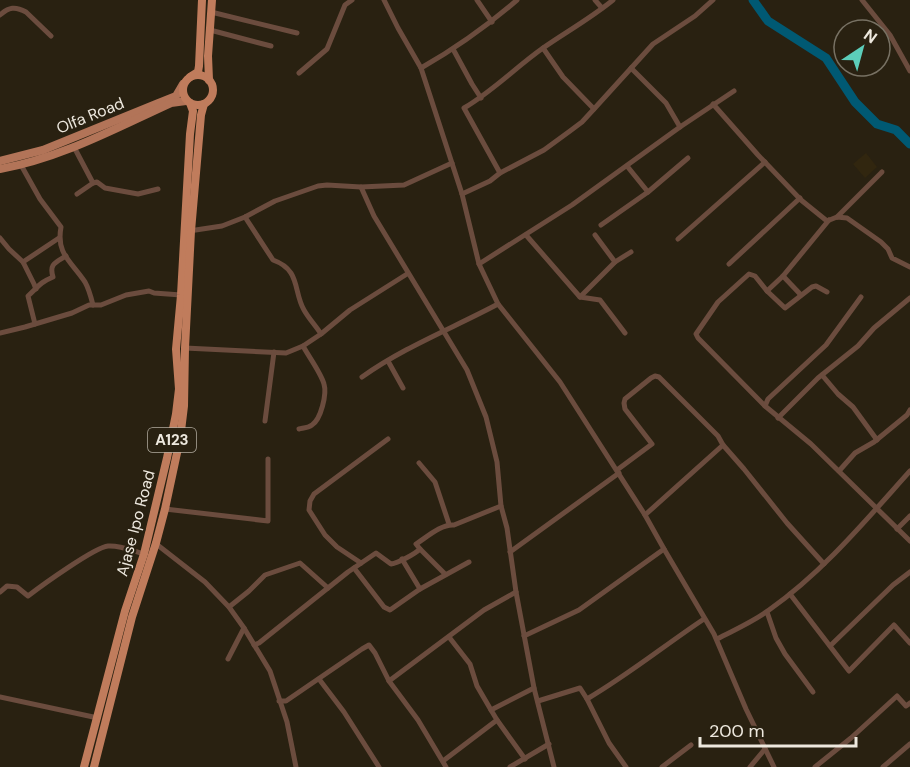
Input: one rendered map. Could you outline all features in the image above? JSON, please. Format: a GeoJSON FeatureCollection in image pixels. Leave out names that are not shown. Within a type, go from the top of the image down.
{"type":"FeatureCollection","features":[{"type":"Feature","properties":{"kind":"highway"},"geometry":{"type":"LineString","coordinates":[[186,81],[198,72],[202,0]]}},
{"type":"Feature","properties":{"kind":"highway","name":"A123"},"geometry":{"type":"LineString","coordinates":[[204,104],[213,92],[208,65],[212,0]]}},
{"type":"Feature","properties":{"kind":"highway"},"geometry":{"type":"LineString","coordinates":[[186,81],[200,75],[209,80]]}},
{"type":"Feature","properties":{"kind":"highway","name":"A123"},"geometry":{"type":"LineString","coordinates":[[186,81],[183,93],[188,102]]}},
{"type":"Feature","properties":{"kind":"highway"},"geometry":{"type":"LineString","coordinates":[[188,102],[200,106],[204,104]]}},
{"type":"Feature","properties":{"kind":"highway","name":"Ajase Ipo Road"},"geometry":{"type":"LineString","coordinates":[[84,767],[125,611],[144,554],[152,542],[165,509],[183,419],[190,134],[193,111],[188,102]]}},
{"type":"Feature","properties":{"kind":"highway","name":"Ajase Ipo Road"},"geometry":{"type":"LineString","coordinates":[[94,767],[152,542],[176,414],[179,389],[176,349],[204,104]]}},
{"type":"Feature","properties":{"kind":"main road","name":"Olfa Road"},"geometry":{"type":"LineString","coordinates":[[0,161],[43,150],[176,96],[186,81]]}},
{"type":"Feature","properties":{"kind":"main road"},"geometry":{"type":"LineString","coordinates":[[0,169],[21,165],[74,147],[171,103],[188,102]]}},
{"type":"Feature","properties":{"kind":"street"},"geometry":{"type":"LineString","coordinates":[[14,8],[18,0]]}},
{"type":"Feature","properties":{"kind":"street"},"geometry":{"type":"LineString","coordinates":[[299,72],[327,49],[345,5],[352,0]]}},
{"type":"Feature","properties":{"kind":"street"},"geometry":{"type":"LineString","coordinates":[[384,0],[421,68],[462,194],[479,264],[498,304],[560,382],[645,515],[717,639],[746,709],[774,767]]}},
{"type":"Feature","properties":{"kind":"street"},"geometry":{"type":"LineString","coordinates":[[477,0],[492,22]]}},
{"type":"Feature","properties":{"kind":"street"},"geometry":{"type":"LineString","coordinates":[[421,68],[492,22],[517,0]]}},
{"type":"Feature","properties":{"kind":"street"},"geometry":{"type":"LineString","coordinates":[[595,0],[602,8]]}},
{"type":"Feature","properties":{"kind":"street"},"geometry":{"type":"LineString","coordinates":[[500,173],[464,108],[481,98],[543,48],[613,0]]}},
{"type":"Feature","properties":{"kind":"street"},"geometry":{"type":"LineString","coordinates":[[462,194],[544,150],[582,122],[653,45],[695,16],[713,0]]}},
{"type":"Feature","properties":{"kind":"street"},"geometry":{"type":"LineString","coordinates":[[862,0],[890,35],[910,71]]}},
{"type":"Feature","properties":{"kind":"street"},"geometry":{"type":"LineString","coordinates":[[0,15],[7,9],[14,8],[26,12],[51,36]]}},
{"type":"Feature","properties":{"kind":"street"},"geometry":{"type":"LineString","coordinates":[[211,12],[297,33]]}},
{"type":"Feature","properties":{"kind":"street"},"geometry":{"type":"LineString","coordinates":[[210,30],[271,46]]}},
{"type":"Feature","properties":{"kind":"street"},"geometry":{"type":"LineString","coordinates":[[543,48],[563,77],[594,110]]}},
{"type":"Feature","properties":{"kind":"street"},"geometry":{"type":"LineString","coordinates":[[453,49],[481,98]]}},
{"type":"Feature","properties":{"kind":"street"},"geometry":{"type":"LineString","coordinates":[[631,68],[666,103],[680,127]]}},
{"type":"Feature","properties":{"kind":"street"},"geometry":{"type":"LineString","coordinates":[[479,264],[572,205],[734,90]]}},
{"type":"Feature","properties":{"kind":"street"},"geometry":{"type":"LineString","coordinates":[[713,104],[800,198],[827,221],[837,217],[847,218],[888,249],[892,258],[910,267]]}},
{"type":"Feature","properties":{"kind":"street"},"geometry":{"type":"LineString","coordinates":[[74,147],[93,183]]}},
{"type":"Feature","properties":{"kind":"street"},"geometry":{"type":"LineString","coordinates":[[601,225],[648,192],[688,158]]}},
{"type":"Feature","properties":{"kind":"street"},"geometry":{"type":"LineString","coordinates":[[678,238],[765,162]]}},
{"type":"Feature","properties":{"kind":"street"},"geometry":{"type":"LineString","coordinates":[[188,231],[222,226],[306,189],[327,185],[361,187],[404,185],[452,163]]}},
{"type":"Feature","properties":{"kind":"street"},"geometry":{"type":"LineString","coordinates":[[21,165],[40,199],[61,227],[59,238],[62,250],[85,283],[93,305]]}},
{"type":"Feature","properties":{"kind":"street"},"geometry":{"type":"LineString","coordinates":[[627,166],[648,192]]}},
{"type":"Feature","properties":{"kind":"street"},"geometry":{"type":"LineString","coordinates":[[837,217],[882,172]]}},
{"type":"Feature","properties":{"kind":"street"},"geometry":{"type":"LineString","coordinates":[[76,194],[97,182],[105,188],[138,194],[158,189]]}},
{"type":"Feature","properties":{"kind":"street"},"geometry":{"type":"LineString","coordinates":[[361,187],[374,216],[407,274],[467,370],[486,417],[496,462],[501,506],[534,688],[554,767]]}},
{"type":"Feature","properties":{"kind":"street"},"geometry":{"type":"LineString","coordinates":[[729,264],[800,198]]}},
{"type":"Feature","properties":{"kind":"street"},"geometry":{"type":"LineString","coordinates":[[245,217],[273,260],[285,267],[294,278],[303,308],[321,334]]}},
{"type":"Feature","properties":{"kind":"street"},"geometry":{"type":"LineString","coordinates":[[767,291],[783,276],[830,219]]}},
{"type":"Feature","properties":{"kind":"street"},"geometry":{"type":"LineString","coordinates":[[526,235],[580,297],[600,300],[625,333]]}},
{"type":"Feature","properties":{"kind":"street"},"geometry":{"type":"LineString","coordinates":[[595,235],[615,262]]}},
{"type":"Feature","properties":{"kind":"street"},"geometry":{"type":"LineString","coordinates":[[0,238],[23,262],[36,289]]}},
{"type":"Feature","properties":{"kind":"street"},"geometry":{"type":"LineString","coordinates":[[23,262],[59,238]]}},
{"type":"Feature","properties":{"kind":"street"},"geometry":{"type":"LineString","coordinates":[[580,297],[615,262],[631,252]]}},
{"type":"Feature","properties":{"kind":"street"},"geometry":{"type":"LineString","coordinates":[[35,324],[28,296],[39,284],[53,277],[52,266],[66,256]]}},
{"type":"Feature","properties":{"kind":"street"},"geometry":{"type":"LineString","coordinates":[[185,348],[286,353],[303,346],[350,310],[407,274]]}},
{"type":"Feature","properties":{"kind":"street"},"geometry":{"type":"LineString","coordinates":[[827,292],[816,286],[812,287],[786,308],[767,291],[755,276],[749,274],[718,302],[696,334],[724,366],[765,406],[811,444],[910,541]]}},
{"type":"Feature","properties":{"kind":"street"},"geometry":{"type":"LineString","coordinates":[[783,276],[801,295]]}},
{"type":"Feature","properties":{"kind":"street"},"geometry":{"type":"LineString","coordinates":[[0,333],[93,305],[101,305],[126,295],[149,291],[181,295]]}},
{"type":"Feature","properties":{"kind":"street"},"geometry":{"type":"LineString","coordinates":[[765,406],[768,399],[826,345],[861,297]]}},
{"type":"Feature","properties":{"kind":"street"},"geometry":{"type":"LineString","coordinates":[[778,418],[822,375],[858,346],[874,328],[910,298]]}},
{"type":"Feature","properties":{"kind":"street"},"geometry":{"type":"LineString","coordinates":[[362,377],[443,331],[498,304]]}},
{"type":"Feature","properties":{"kind":"street"},"geometry":{"type":"LineString","coordinates":[[299,429],[310,427],[317,421],[323,404],[325,388],[324,381],[303,346]]}},
{"type":"Feature","properties":{"kind":"street"},"geometry":{"type":"LineString","coordinates":[[265,421],[273,352]]}},
{"type":"Feature","properties":{"kind":"street"},"geometry":{"type":"LineString","coordinates":[[388,361],[403,388]]}},
{"type":"Feature","properties":{"kind":"street"},"geometry":{"type":"LineString","coordinates":[[822,375],[853,407],[877,440]]}},
{"type":"Feature","properties":{"kind":"street"},"geometry":{"type":"LineString","coordinates":[[510,552],[652,444],[625,409],[624,403],[625,399],[655,376],[659,377],[720,438],[723,445],[787,523],[824,564]]}},
{"type":"Feature","properties":{"kind":"street"},"geometry":{"type":"LineString","coordinates":[[839,471],[855,453],[877,440],[910,410]]}},
{"type":"Feature","properties":{"kind":"street"},"geometry":{"type":"LineString","coordinates":[[361,563],[337,547],[326,535],[309,510],[310,501],[314,494],[388,439]]}},
{"type":"Feature","properties":{"kind":"street"},"geometry":{"type":"LineString","coordinates":[[645,515],[723,445]]}},
{"type":"Feature","properties":{"kind":"street"},"geometry":{"type":"LineString","coordinates":[[165,509],[268,521],[268,459]]}},
{"type":"Feature","properties":{"kind":"street"},"geometry":{"type":"LineString","coordinates":[[419,463],[435,482],[449,525]]}},
{"type":"Feature","properties":{"kind":"street"},"geometry":{"type":"LineString","coordinates":[[717,639],[767,612],[790,594],[824,564],[910,471]]}},
{"type":"Feature","properties":{"kind":"street"},"geometry":{"type":"LineString","coordinates":[[445,574],[416,544],[449,525],[501,506]]}},
{"type":"Feature","properties":{"kind":"street"},"geometry":{"type":"LineString","coordinates":[[897,529],[910,516]]}},
{"type":"Feature","properties":{"kind":"street"},"geometry":{"type":"LineString","coordinates":[[152,542],[205,582],[229,607],[244,628],[270,671],[287,722],[296,767]]}},
{"type":"Feature","properties":{"kind":"street"},"geometry":{"type":"LineString","coordinates":[[0,592],[7,586],[17,587],[28,596],[101,547],[118,547],[144,554]]}},
{"type":"Feature","properties":{"kind":"street"},"geometry":{"type":"LineString","coordinates":[[254,645],[376,553],[391,564],[398,563],[420,549]]}},
{"type":"Feature","properties":{"kind":"street"},"geometry":{"type":"LineString","coordinates":[[524,636],[579,610],[664,549]]}},
{"type":"Feature","properties":{"kind":"street"},"geometry":{"type":"LineString","coordinates":[[402,559],[420,589]]}},
{"type":"Feature","properties":{"kind":"street"},"geometry":{"type":"LineString","coordinates":[[354,568],[384,607],[390,610],[420,589],[469,562]]}},
{"type":"Feature","properties":{"kind":"street"},"geometry":{"type":"LineString","coordinates":[[229,607],[265,575],[300,563],[328,588]]}},
{"type":"Feature","properties":{"kind":"street"},"geometry":{"type":"LineString","coordinates":[[830,645],[893,585],[910,572]]}},
{"type":"Feature","properties":{"kind":"street"},"geometry":{"type":"LineString","coordinates":[[389,681],[484,610],[516,592]]}},
{"type":"Feature","properties":{"kind":"street"},"geometry":{"type":"LineString","coordinates":[[790,594],[849,671],[894,625],[910,643]]}},
{"type":"Feature","properties":{"kind":"street"},"geometry":{"type":"LineString","coordinates":[[767,612],[784,654],[813,692]]}},
{"type":"Feature","properties":{"kind":"street"},"geometry":{"type":"LineString","coordinates":[[587,699],[609,687],[704,619]]}},
{"type":"Feature","properties":{"kind":"street"},"geometry":{"type":"LineString","coordinates":[[228,658],[244,628]]}},
{"type":"Feature","properties":{"kind":"street"},"geometry":{"type":"LineString","coordinates":[[449,637],[470,664],[477,686],[497,720],[525,759]]}},
{"type":"Feature","properties":{"kind":"street"},"geometry":{"type":"LineString","coordinates":[[279,701],[286,701],[369,645],[389,681],[418,720],[446,767]]}},
{"type":"Feature","properties":{"kind":"street"},"geometry":{"type":"LineString","coordinates":[[320,679],[379,767]]}},
{"type":"Feature","properties":{"kind":"street"},"geometry":{"type":"LineString","coordinates":[[491,710],[534,688]]}},
{"type":"Feature","properties":{"kind":"street"},"geometry":{"type":"LineString","coordinates":[[538,701],[580,688],[609,743],[626,767]]}},
{"type":"Feature","properties":{"kind":"street"},"geometry":{"type":"LineString","coordinates":[[815,767],[897,696],[906,706],[910,703]]}},
{"type":"Feature","properties":{"kind":"street"},"geometry":{"type":"LineString","coordinates":[[0,697],[98,718]]}},
{"type":"Feature","properties":{"kind":"street"},"geometry":{"type":"LineString","coordinates":[[442,761],[497,720]]}},
{"type":"Feature","properties":{"kind":"street"},"geometry":{"type":"LineString","coordinates":[[510,767],[549,744]]}},
{"type":"Feature","properties":{"kind":"street"},"geometry":{"type":"LineString","coordinates":[[883,767],[910,744]]}},
{"type":"Feature","properties":{"kind":"street"},"geometry":{"type":"LineString","coordinates":[[662,767],[691,745]]}},
{"type":"Feature","properties":{"kind":"street"},"geometry":{"type":"LineString","coordinates":[[750,767],[765,749]]}},
{"type":"Feature","properties":{"kind":"shaded area"},"geometry":{"type":"Polygon","coordinates":[[[866,153],[877,167],[865,178],[853,164],[866,153]]]}},
{"type":"Feature","properties":{"kind":"waterway"},"geometry":{"type":"LineString","coordinates":[[753,0],[768,21],[826,58],[855,102],[877,124],[896,130],[910,144]]}}]}
